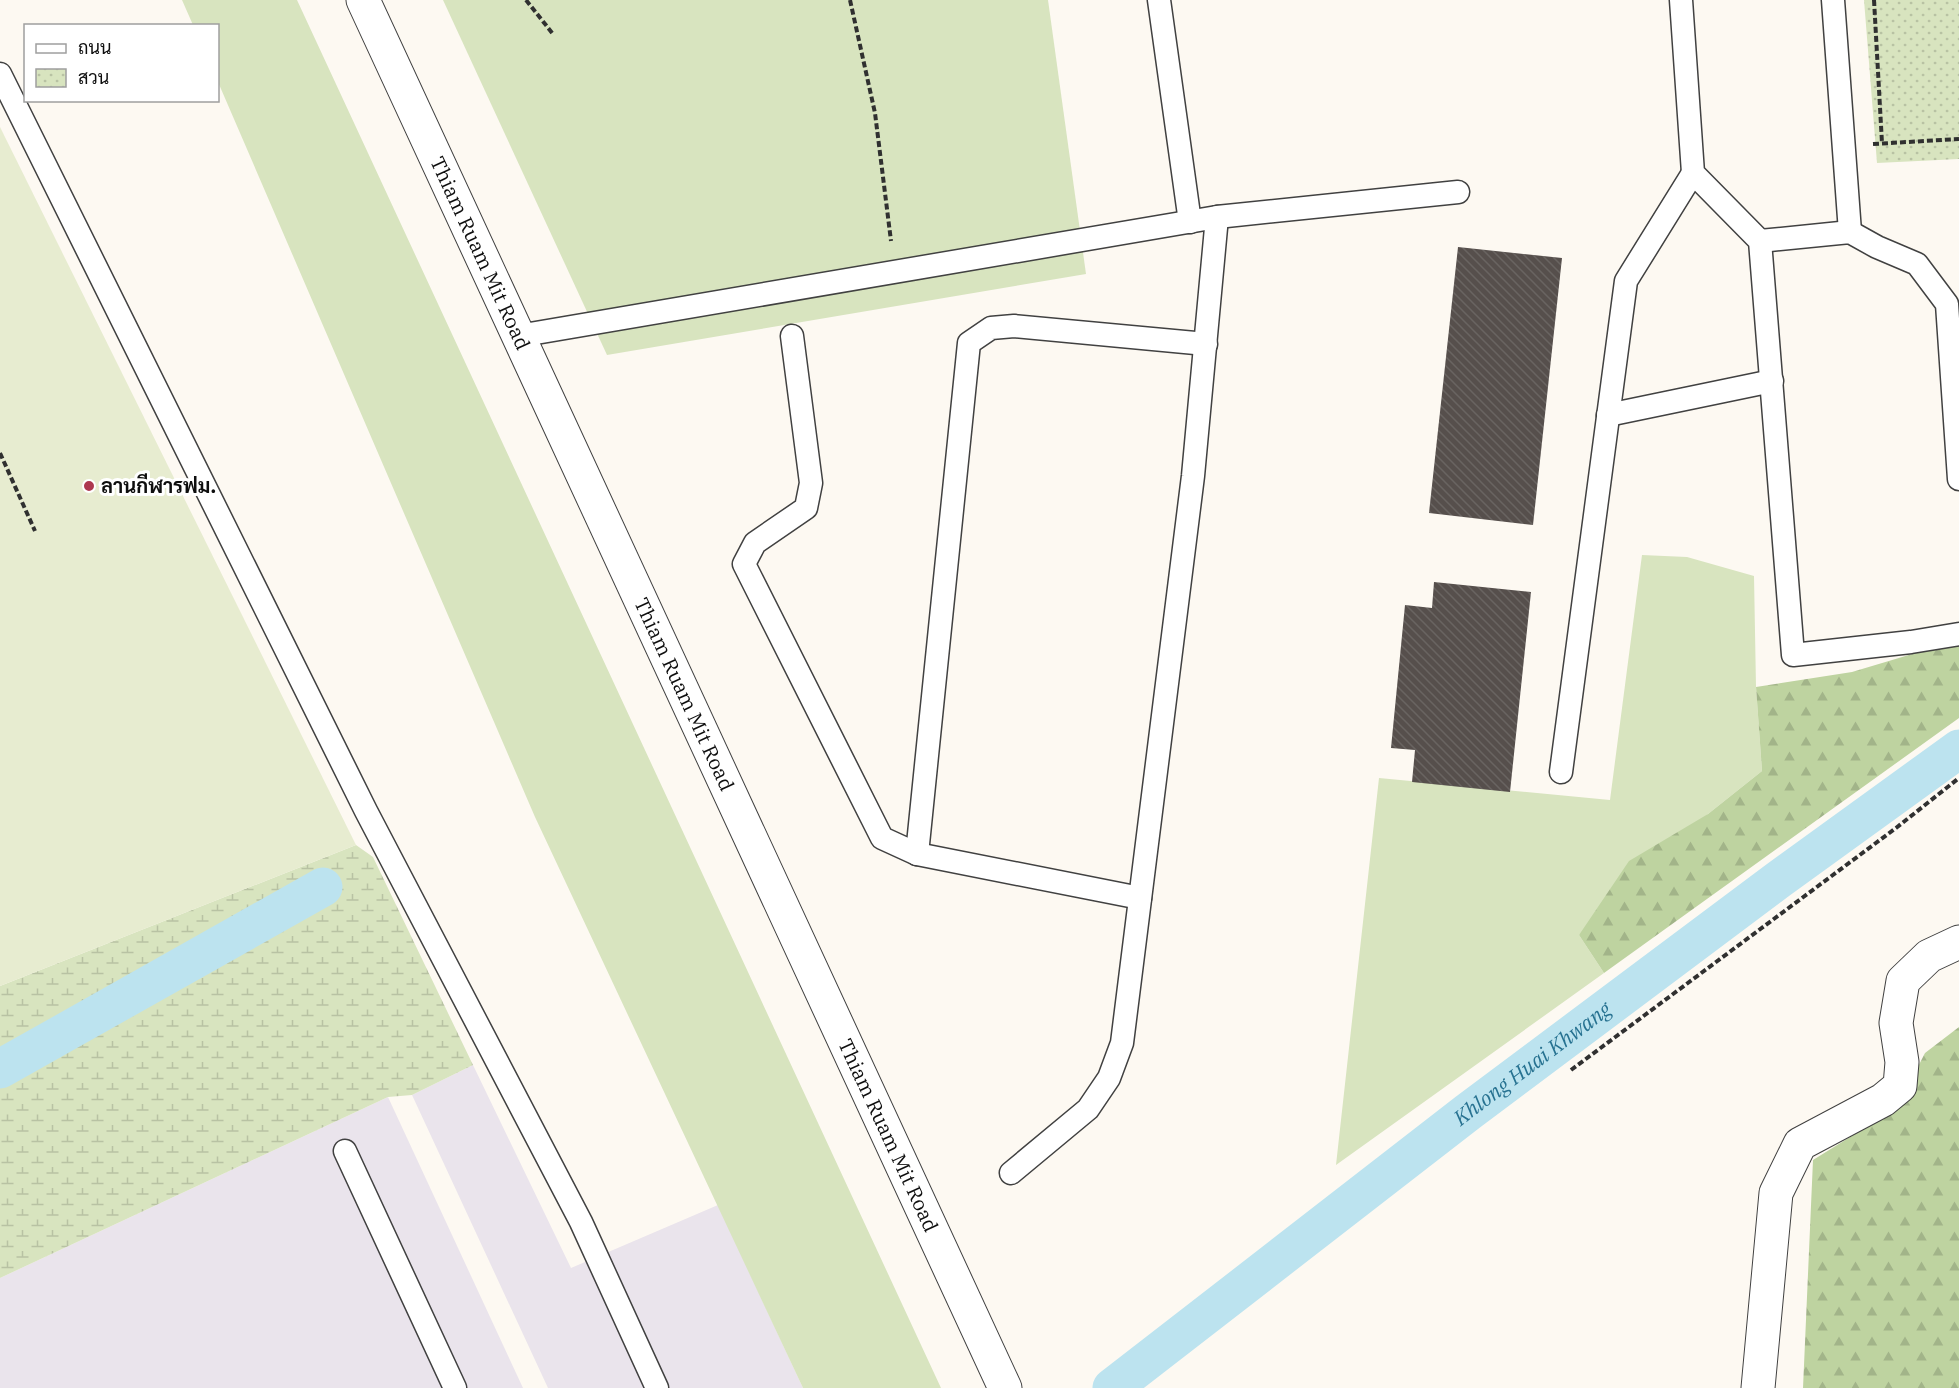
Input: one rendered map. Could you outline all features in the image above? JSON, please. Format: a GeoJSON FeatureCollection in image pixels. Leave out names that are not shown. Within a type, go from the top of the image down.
{"type":"FeatureCollection","features":[{"type":"Feature","properties":{"kind":"street","name":"Thiam Ruam Mit Road"},"geometry":{"type":"LineString","coordinates":[[363,0],[1005,1388]]}},
{"type":"Feature","properties":{"kind":"street"},"geometry":{"type":"LineString","coordinates":[[1758,1388],[1776,1193],[1800,1144],[1883,1100],[1900,1086],[1902,1062],[1896,1023],[1903,981],[1929,956],[1959,942]]}},
{"type":"Feature","properties":{"kind":"lane"},"geometry":{"type":"LineString","coordinates":[[1160,0],[1190,222]]}},
{"type":"Feature","properties":{"kind":"lane"},"geometry":{"type":"LineString","coordinates":[[1561,772],[1626,281],[1693,173],[1681,0]]}},
{"type":"Feature","properties":{"kind":"lane"},"geometry":{"type":"LineString","coordinates":[[1833,0],[1850,232]]}},
{"type":"Feature","properties":{"kind":"lane"},"geometry":{"type":"LineString","coordinates":[[0,74],[360,800],[581,1222],[657,1388]]}},
{"type":"Feature","properties":{"kind":"lane"},"geometry":{"type":"LineString","coordinates":[[1693,173],[1760,241],[1793,654],[1911,642],[1959,634]]}},
{"type":"Feature","properties":{"kind":"lane"},"geometry":{"type":"LineString","coordinates":[[518,336],[1217,217],[1458,192]]}},
{"type":"Feature","properties":{"kind":"lane"},"geometry":{"type":"LineString","coordinates":[[1011,1173],[1088,1109],[1109,1078],[1122,1043],[1192,487],[1217,217]]}},
{"type":"Feature","properties":{"kind":"lane"},"geometry":{"type":"LineString","coordinates":[[1760,241],[1850,232],[1877,247],[1917,264],[1947,304],[1959,479]]}},
{"type":"Feature","properties":{"kind":"lane"},"geometry":{"type":"LineString","coordinates":[[916,854],[969,343],[991,328],[1014,326],[1206,344]]}},
{"type":"Feature","properties":{"kind":"lane"},"geometry":{"type":"LineString","coordinates":[[792,336],[811,483],[806,508],[755,543],[744,564],[882,838],[916,854],[1140,898]]}},
{"type":"Feature","properties":{"kind":"lane"},"geometry":{"type":"LineString","coordinates":[[1608,415],[1772,381]]}},
{"type":"Feature","properties":{"kind":"lane"},"geometry":{"type":"LineString","coordinates":[[345,1151],[455,1388]]}},
{"type":"Feature","properties":{"kind":"path"},"geometry":{"type":"LineString","coordinates":[[526,0],[553,34]]}},
{"type":"Feature","properties":{"kind":"path"},"geometry":{"type":"LineString","coordinates":[[850,0],[875,113],[895,272]]}},
{"type":"Feature","properties":{"kind":"path"},"geometry":{"type":"LineString","coordinates":[[1874,0],[1882,144]]}},
{"type":"Feature","properties":{"kind":"path"},"geometry":{"type":"LineString","coordinates":[[1844,146],[1959,139]]}},
{"type":"Feature","properties":{"kind":"path"},"geometry":{"type":"LineString","coordinates":[[0,453],[35,531]]}},
{"type":"Feature","properties":{"kind":"path"},"geometry":{"type":"LineString","coordinates":[[1571,1070],[1896,828],[1959,778]]}},
{"type":"Feature","properties":{"kind":"shaded area"},"geometry":{"type":"Polygon","coordinates":[[[473,1065],[571,1268],[718,1205],[803,1388],[548,1388],[412,1095],[473,1065]]]}},
{"type":"Feature","properties":{"kind":"shaded area"},"geometry":{"type":"Polygon","coordinates":[[[388,1097],[523,1388],[0,1388],[0,1278],[388,1097]]]}},
{"type":"Feature","properties":{"kind":"green space"},"geometry":{"type":"Polygon","coordinates":[[[182,0],[297,0],[941,1388],[803,1388],[535,817],[219,84],[219,24],[193,24],[182,0]]]}},
{"type":"Feature","properties":{"kind":"green space"},"geometry":{"type":"Polygon","coordinates":[[[443,0],[1048,0],[1086,274],[607,355],[443,0]]]}},
{"type":"Feature","properties":{"kind":"green space"},"geometry":{"type":"Polygon","coordinates":[[[1864,0],[1959,0],[1959,159],[1877,163],[1864,0]]]}},
{"type":"Feature","properties":{"kind":"green space","name":"ลานกีฬารฟม."},"geometry":{"type":"Polygon","coordinates":[[[0,127],[356,845],[0,986],[0,127]]]}},
{"type":"Feature","properties":{"kind":"green space"},"geometry":{"type":"Polygon","coordinates":[[[1642,555],[1687,557],[1754,576],[1756,687],[1762,771],[1708,814],[1579,935],[1604,973],[1336,1165],[1379,778],[1610,800],[1642,555]]]}},
{"type":"Feature","properties":{"kind":"green space"},"geometry":{"type":"Polygon","coordinates":[[[1959,640],[1959,718],[1604,973],[1579,935],[1629,861],[1708,814],[1762,771],[1756,687],[1852,672],[1959,640]]]}},
{"type":"Feature","properties":{"kind":"green space"},"geometry":{"type":"Polygon","coordinates":[[[356,845],[373,857],[473,1065],[412,1095],[388,1097],[0,1278],[0,986],[356,845]]]}},
{"type":"Feature","properties":{"kind":"green space"},"geometry":{"type":"Polygon","coordinates":[[[1959,1027],[1959,1388],[1803,1388],[1813,1160],[1897,1108],[1925,1053],[1959,1027]]]}},
{"type":"Feature","properties":{"kind":"building"},"geometry":{"type":"Polygon","coordinates":[[[1458,247],[1562,258],[1533,525],[1429,513],[1458,247]]]}},
{"type":"Feature","properties":{"kind":"building"},"geometry":{"type":"Polygon","coordinates":[[[1434,582],[1531,592],[1510,792],[1412,782],[1415,750],[1391,748],[1405,605],[1432,608],[1434,582]]]}},
{"type":"Feature","properties":{"kind":"waterway","name":"Khlong Huai Khwang"},"geometry":{"type":"LineString","coordinates":[[1112,1388],[1468,1112],[1778,880],[1959,749]]}},
{"type":"Feature","properties":{"kind":"waterway"},"geometry":{"type":"LineString","coordinates":[[0,1069],[323,887]]}},
{"type":"Feature","properties":{"kind":"place","name":"ลานกีฬารฟม."},"geometry":{"type":"Point","coordinates":[89,486]}}]}
